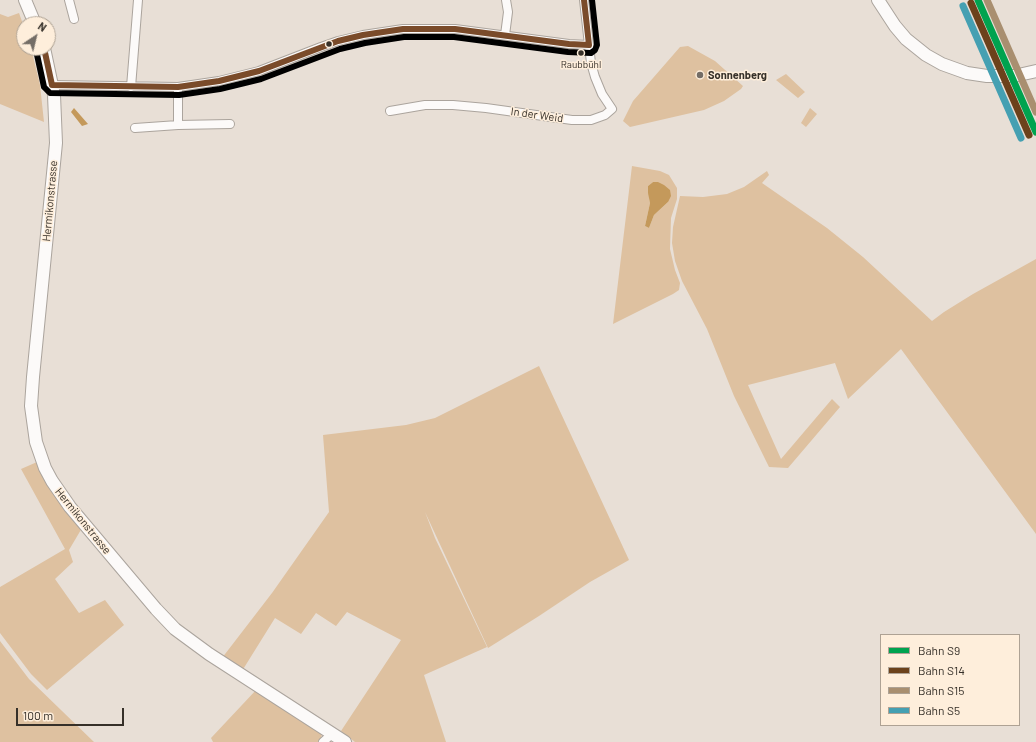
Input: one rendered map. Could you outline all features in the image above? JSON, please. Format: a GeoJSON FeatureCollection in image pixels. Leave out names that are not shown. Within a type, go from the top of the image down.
{"type":"FeatureCollection","features":[{"type":"Feature","properties":{"kind":"street"},"geometry":{"type":"LineString","coordinates":[[25,0],[32,16]]}},
{"type":"Feature","properties":{"kind":"street"},"geometry":{"type":"LineString","coordinates":[[69,0],[74,19]]}},
{"type":"Feature","properties":{"kind":"street"},"geometry":{"type":"LineString","coordinates":[[131,87],[138,0]]}},
{"type":"Feature","properties":{"kind":"street"},"geometry":{"type":"LineString","coordinates":[[505,35],[508,12],[506,0]]}},
{"type":"Feature","properties":{"kind":"street"},"geometry":{"type":"LineString","coordinates":[[52,85],[178,87],[219,81],[259,71],[321,47],[363,35],[403,29],[456,29],[569,44],[590,45],[584,0]]}},
{"type":"Feature","properties":{"kind":"street"},"geometry":{"type":"LineString","coordinates":[[878,0],[895,26],[906,39],[926,55],[942,64],[962,72],[986,76],[1014,76],[1036,71]]}},
{"type":"Feature","properties":{"kind":"street","name":"In der Weid"},"geometry":{"type":"LineString","coordinates":[[390,111],[425,105],[453,105],[572,120],[591,120],[604,115],[612,109],[602,94],[595,77],[590,45]]}},
{"type":"Feature","properties":{"kind":"street","name":"Hermikonstrasse"},"geometry":{"type":"LineString","coordinates":[[46,56],[52,85],[55,110],[56,143],[31,406],[36,442],[45,468],[70,507],[166,620],[190,641],[328,738],[345,742]]}},
{"type":"Feature","properties":{"kind":"street"},"geometry":{"type":"LineString","coordinates":[[178,87],[178,125]]}},
{"type":"Feature","properties":{"kind":"street"},"geometry":{"type":"LineString","coordinates":[[135,128],[230,124]]}},
{"type":"Feature","properties":{"kind":"shaded area"},"geometry":{"type":"Polygon","coordinates":[[[19,13],[20,16],[16,16],[16,56],[33,56],[40,85],[44,122],[0,104],[0,14],[8,17],[19,13]]]}},
{"type":"Feature","properties":{"kind":"shaded area"},"geometry":{"type":"Polygon","coordinates":[[[688,46],[715,61],[743,86],[741,89],[724,101],[704,110],[630,127],[623,121],[633,101],[680,47],[688,46]]]}},
{"type":"Feature","properties":{"kind":"shaded area"},"geometry":{"type":"Polygon","coordinates":[[[786,74],[805,92],[798,98],[776,80],[786,74]]]}},
{"type":"Feature","properties":{"kind":"shaded area"},"geometry":{"type":"Polygon","coordinates":[[[74,108],[88,124],[82,126],[71,112],[74,108]]]}},
{"type":"Feature","properties":{"kind":"shaded area"},"geometry":{"type":"Polygon","coordinates":[[[810,108],[817,114],[806,127],[801,123],[810,108]]]}},
{"type":"Feature","properties":{"kind":"shaded area"},"geometry":{"type":"Polygon","coordinates":[[[632,166],[660,171],[669,175],[677,188],[677,199],[671,218],[670,249],[680,283],[679,290],[613,324],[632,166]],[[653,182],[648,186],[650,203],[645,226],[649,228],[654,215],[668,202],[658,182],[653,182]]]}},
{"type":"Feature","properties":{"kind":"shaded area"},"geometry":{"type":"Polygon","coordinates":[[[767,171],[769,175],[762,183],[827,228],[863,257],[932,321],[973,294],[1036,259],[1036,534],[901,349],[848,399],[835,363],[748,385],[781,459],[832,399],[840,407],[788,468],[769,467],[734,396],[707,329],[682,281],[675,261],[672,243],[673,227],[680,196],[703,197],[727,194],[744,187],[767,171]]]}},
{"type":"Feature","properties":{"kind":"shaded area"},"geometry":{"type":"Polygon","coordinates":[[[653,182],[658,182],[664,185],[670,190],[671,196],[668,202],[654,215],[649,228],[645,226],[650,203],[648,186],[653,182]]]}},
{"type":"Feature","properties":{"kind":"shaded area"},"geometry":{"type":"Polygon","coordinates":[[[539,366],[629,560],[590,582],[488,648],[425,512],[435,538],[487,647],[424,675],[446,742],[355,742],[341,731],[401,640],[347,612],[336,626],[316,613],[301,634],[275,618],[242,671],[222,658],[272,593],[329,512],[323,435],[406,425],[435,418],[539,366]]]}},
{"type":"Feature","properties":{"kind":"shaded area"},"geometry":{"type":"Polygon","coordinates":[[[37,462],[82,528],[69,550],[73,562],[55,579],[79,613],[105,600],[124,625],[47,690],[31,674],[0,633],[0,587],[65,549],[21,469],[37,462]]]}},
{"type":"Feature","properties":{"kind":"shaded area"},"geometry":{"type":"Polygon","coordinates":[[[0,641],[29,679],[94,742],[0,742],[0,641]]]}},
{"type":"Feature","properties":{"kind":"shaded area"},"geometry":{"type":"Polygon","coordinates":[[[257,689],[322,732],[321,740],[319,742],[213,742],[211,738],[257,689]]]}},
{"type":"Feature","properties":{"kind":"rail line","name":"S9"},"geometry":{"type":"LineString","coordinates":[[978,0],[1036,132]]}},
{"type":"Feature","properties":{"kind":"rail line","name":"S15"},"geometry":{"type":"LineString","coordinates":[[987,0],[1036,112]]}},
{"type":"Feature","properties":{"kind":"rail line","name":"S14"},"geometry":{"type":"LineString","coordinates":[[971,3],[1029,135]]}},
{"type":"Feature","properties":{"kind":"rail line","name":"S5"},"geometry":{"type":"LineString","coordinates":[[963,6],[1021,138]]}},
{"type":"Feature","properties":{"kind":"transit line"},"geometry":{"type":"LineString","coordinates":[[584,0],[589,45]]}},
{"type":"Feature","properties":{"kind":"transit line"},"geometry":{"type":"LineString","coordinates":[[37,56],[44,87],[50,93],[179,95],[220,89],[261,79],[340,49],[365,43],[404,37],[454,37],[568,52],[591,53],[595,50],[597,45],[592,0]]}},
{"type":"Feature","properties":{"kind":"transit line"},"geometry":{"type":"LineString","coordinates":[[52,85],[178,87],[219,81],[259,71],[338,41],[363,35],[403,29],[455,29],[569,44],[589,45]]}},
{"type":"Feature","properties":{"kind":"transit line"},"geometry":{"type":"LineString","coordinates":[[46,56],[52,85]]}},
{"type":"Feature","properties":{"kind":"place","name":"Raubbühl"},"geometry":{"type":"Point","coordinates":[581,53]}},
{"type":"Feature","properties":{"kind":"place","name":"Sonnenberg"},"geometry":{"type":"Point","coordinates":[700,75]}}]}
